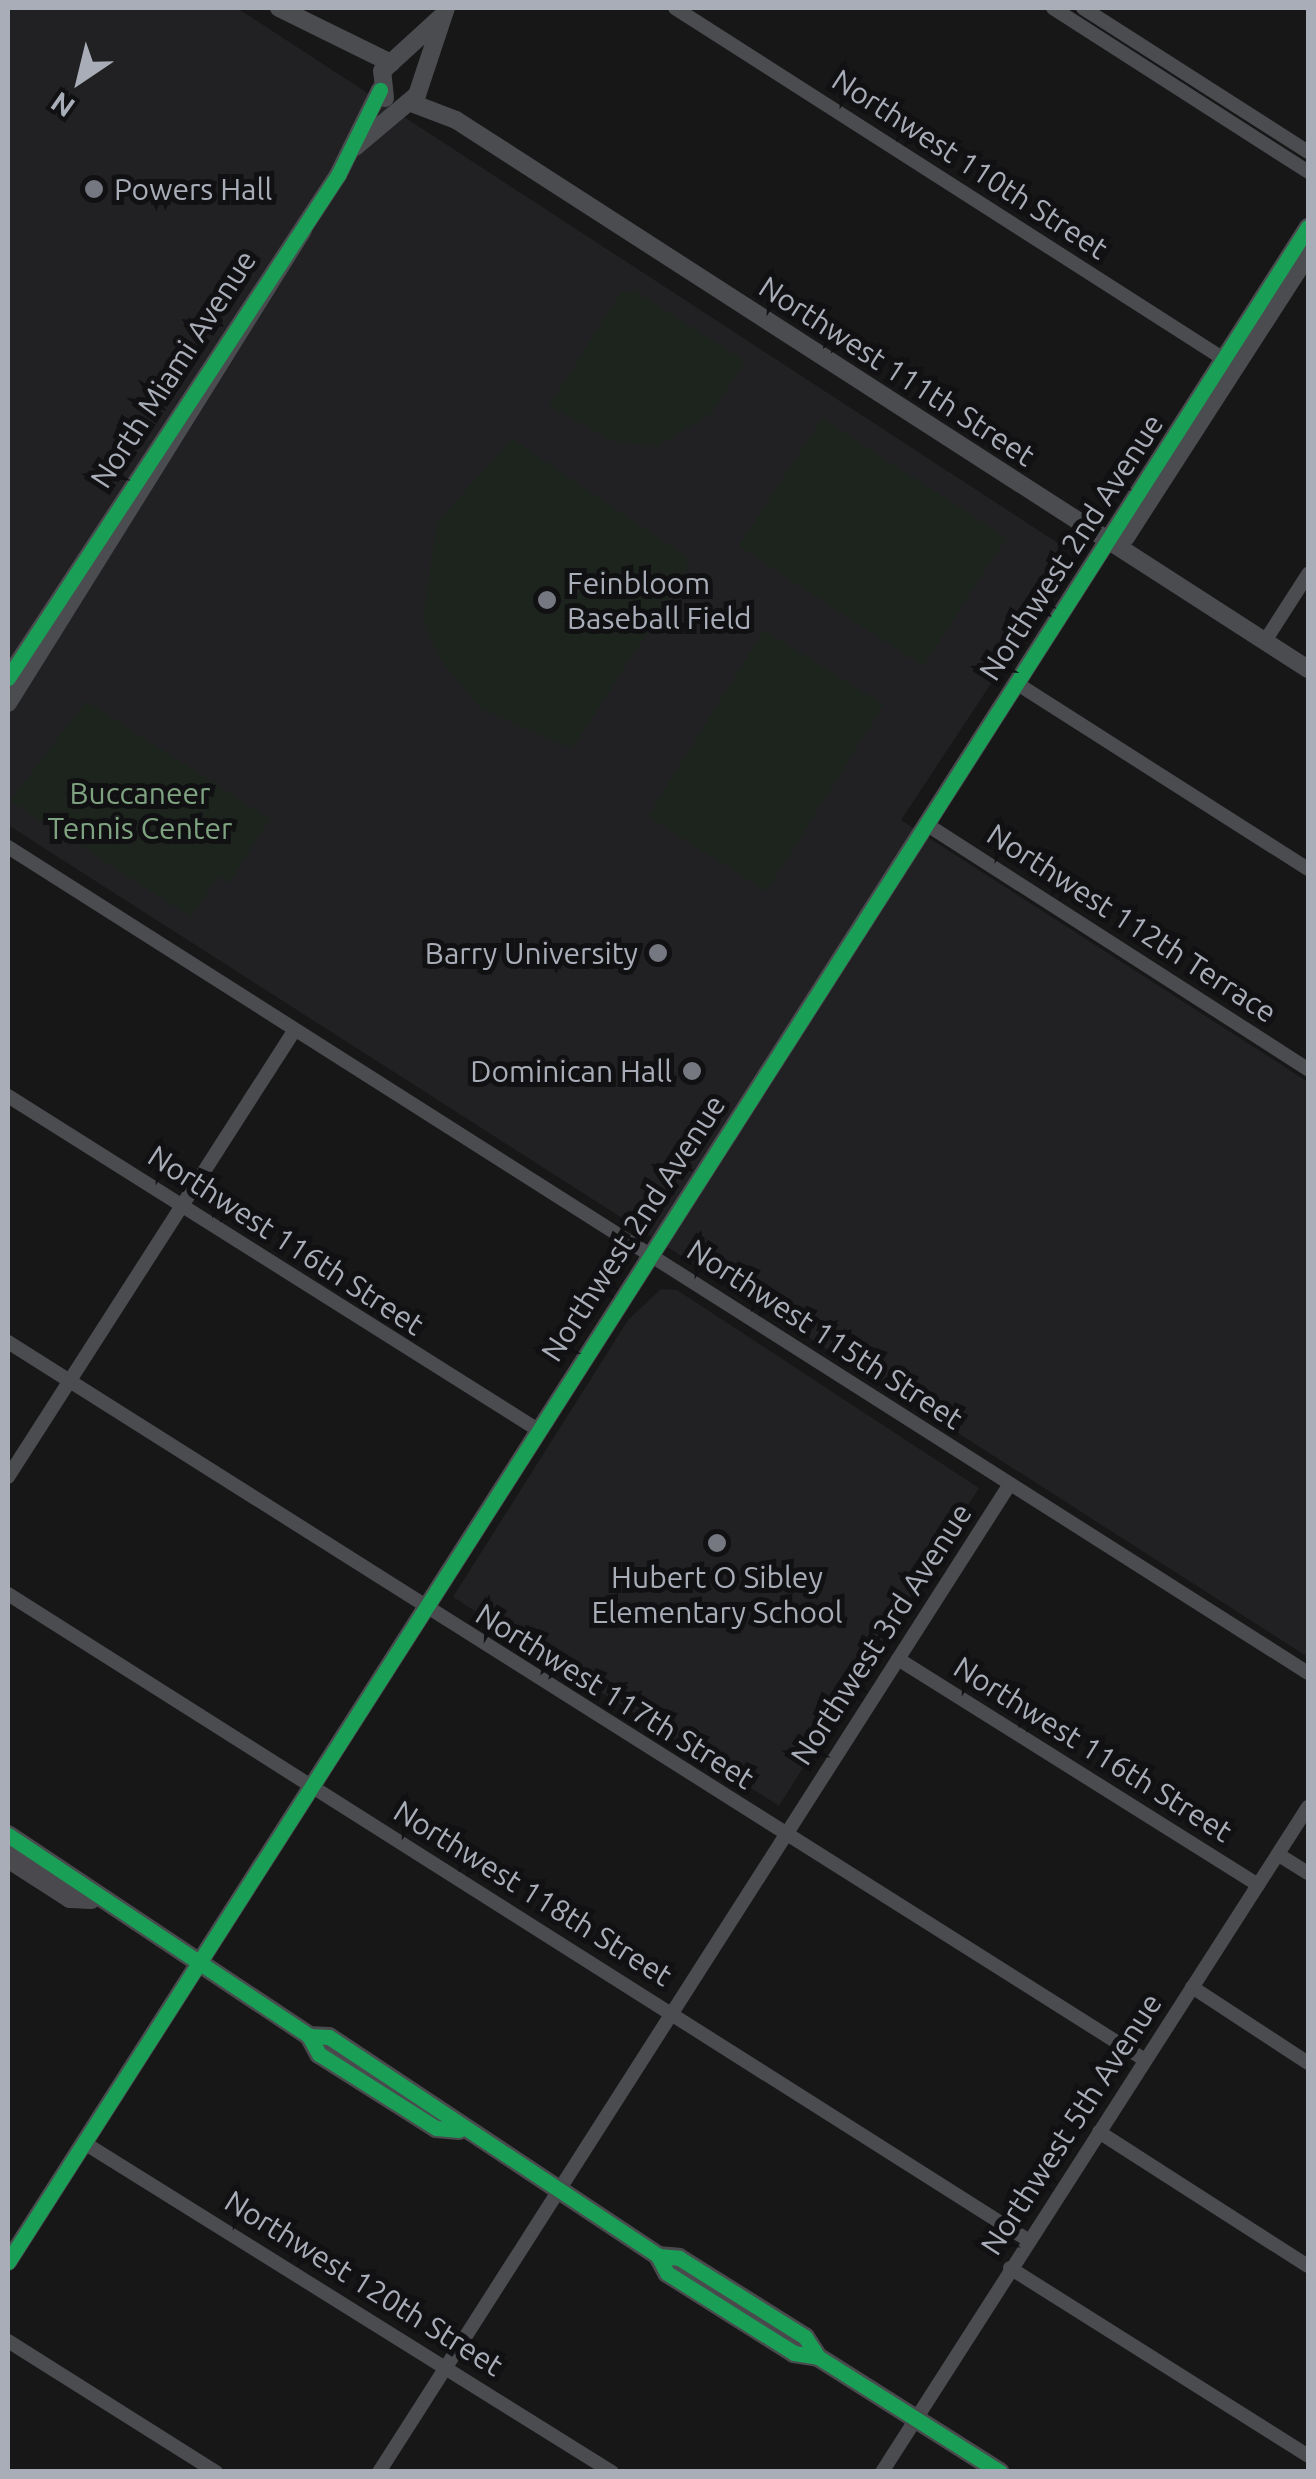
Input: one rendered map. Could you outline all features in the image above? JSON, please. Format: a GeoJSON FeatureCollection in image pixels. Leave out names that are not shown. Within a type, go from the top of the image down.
{"type":"FeatureCollection","features":[{"type":"Feature","properties":{"kind":"main road"},"geometry":{"type":"LineString","coordinates":[[8,1835],[81,1881],[91,1899],[309,2036],[319,2054],[419,2117],[458,2130],[658,2256],[679,2258],[805,2337],[818,2357],[1000,2472]]}},
{"type":"Feature","properties":{"kind":"main road"},"geometry":{"type":"LineString","coordinates":[[8,1858],[70,1898],[91,1899]]}},
{"type":"Feature","properties":{"kind":"street"},"geometry":{"type":"LineString","coordinates":[[279,8],[327,38]]}},
{"type":"Feature","properties":{"kind":"street","name":"Northwest 110th Street"},"geometry":{"type":"LineString","coordinates":[[674,8],[1230,363]]}},
{"type":"Feature","properties":{"kind":"street"},"geometry":{"type":"LineString","coordinates":[[1052,8],[1308,152]]}},
{"type":"Feature","properties":{"kind":"street"},"geometry":{"type":"LineString","coordinates":[[1084,8],[1308,172]]}},
{"type":"Feature","properties":{"kind":"street"},"geometry":{"type":"LineString","coordinates":[[395,62],[443,13]]}},
{"type":"Feature","properties":{"kind":"street"},"geometry":{"type":"LineString","coordinates":[[420,77],[443,13]]}},
{"type":"Feature","properties":{"kind":"street"},"geometry":{"type":"LineString","coordinates":[[1104,40],[1113,26]]}},
{"type":"Feature","properties":{"kind":"street","name":"Northwest 111th Street"},"geometry":{"type":"LineString","coordinates":[[327,38],[395,62],[420,77],[456,120]]}},
{"type":"Feature","properties":{"kind":"street","name":"Northwest 111th Street"},"geometry":{"type":"LineString","coordinates":[[327,38],[379,86],[405,103],[456,120],[1308,669]]}},
{"type":"Feature","properties":{"kind":"street","name":"North Miami Avenue"},"geometry":{"type":"LineString","coordinates":[[8,678],[75,584],[355,148],[379,86],[395,62]]}},
{"type":"Feature","properties":{"kind":"street","name":"North Miami Avenue"},"geometry":{"type":"LineString","coordinates":[[355,148],[405,103],[420,77]]}},
{"type":"Feature","properties":{"kind":"street","name":"Northwest 2nd Avenue"},"geometry":{"type":"LineString","coordinates":[[8,2262],[535,1428],[1016,683],[1113,543],[1126,537],[1308,227]]}},
{"type":"Feature","properties":{"kind":"street","name":"Northwest 2nd Avenue"},"geometry":{"type":"LineString","coordinates":[[1230,363],[1308,256]]}},
{"type":"Feature","properties":{"kind":"street"},"geometry":{"type":"LineString","coordinates":[[1264,641],[1308,574]]}},
{"type":"Feature","properties":{"kind":"street","name":"North Miami Avenue"},"geometry":{"type":"LineString","coordinates":[[8,703],[75,584]]}},
{"type":"Feature","properties":{"kind":"street"},"geometry":{"type":"LineString","coordinates":[[1016,683],[1308,869]]}},
{"type":"Feature","properties":{"kind":"street","name":"Northwest 112th Terrace"},"geometry":{"type":"LineString","coordinates":[[926,824],[1308,1070]]}},
{"type":"Feature","properties":{"kind":"street","name":"Northwest 115th Street"},"geometry":{"type":"LineString","coordinates":[[8,847],[1308,1673]]}},
{"type":"Feature","properties":{"kind":"street"},"geometry":{"type":"LineString","coordinates":[[8,1477],[185,1208],[294,1031]]}},
{"type":"Feature","properties":{"kind":"street","name":"Northwest 116th Street"},"geometry":{"type":"LineString","coordinates":[[8,1096],[535,1428]]}},
{"type":"Feature","properties":{"kind":"street","name":"Northwest 117th Street"},"geometry":{"type":"LineString","coordinates":[[8,1342],[421,1607],[1145,2060]]}},
{"type":"Feature","properties":{"kind":"street","name":"Northwest 3rd Avenue"},"geometry":{"type":"LineString","coordinates":[[379,2472],[1010,1484]]}},
{"type":"Feature","properties":{"kind":"street","name":"Northwest 118th Street"},"geometry":{"type":"LineString","coordinates":[[8,1594],[1028,2240]]}},
{"type":"Feature","properties":{"kind":"street","name":"Northwest 116th Street"},"geometry":{"type":"LineString","coordinates":[[898,1659],[1258,1885]]}},
{"type":"Feature","properties":{"kind":"street","name":"Northwest 5th Avenue"},"geometry":{"type":"LineString","coordinates":[[882,2472],[1308,1807]]}},
{"type":"Feature","properties":{"kind":"street"},"geometry":{"type":"LineString","coordinates":[[1279,1855],[1308,1873]]}},
{"type":"Feature","properties":{"kind":"street"},"geometry":{"type":"LineString","coordinates":[[1192,1987],[1308,2063]]}},
{"type":"Feature","properties":{"kind":"street"},"geometry":{"type":"LineString","coordinates":[[1099,2132],[1308,2266]]}},
{"type":"Feature","properties":{"kind":"street","name":"Northwest 120th Street"},"geometry":{"type":"LineString","coordinates":[[86,2144],[446,2364],[612,2472]]}},
{"type":"Feature","properties":{"kind":"street"},"geometry":{"type":"LineString","coordinates":[[1010,2268],[1308,2456]]}},
{"type":"Feature","properties":{"kind":"street"},"geometry":{"type":"LineString","coordinates":[[8,2341],[216,2472]]}},
{"type":"Feature","properties":{"kind":"shaded area","name":"Barry University"},"geometry":{"type":"Polygon","coordinates":[[[8,8],[237,8],[1064,547],[1066,570],[901,820],[1308,1082],[1308,1657],[8,825],[8,8]]]}},
{"type":"Feature","properties":{"kind":"shaded area","name":"Hubert O Sibley Elementary School"},"geometry":{"type":"Polygon","coordinates":[[[661,1289],[677,1290],[979,1488],[779,1806],[453,1597],[628,1320],[661,1289]]]}},
{"type":"Feature","properties":{"kind":"green space"},"geometry":{"type":"Polygon","coordinates":[[[635,291],[745,361],[712,413],[658,446],[615,442],[549,406],[621,292],[635,291]]]}},
{"type":"Feature","properties":{"kind":"green space"},"geometry":{"type":"Polygon","coordinates":[[[822,418],[1007,538],[923,666],[739,546],[822,418]]]}},
{"type":"Feature","properties":{"kind":"green space","name":"Feinbloom Baseball Field"},"geometry":{"type":"Polygon","coordinates":[[[512,439],[686,556],[688,570],[572,749],[480,708],[440,659],[423,619],[437,522],[512,439]]]}},
{"type":"Feature","properties":{"kind":"green space"},"geometry":{"type":"Polygon","coordinates":[[[764,630],[884,705],[767,891],[647,817],[764,630]]]}},
{"type":"Feature","properties":{"kind":"green space","name":"Buccaneer Tennis Center"},"geometry":{"type":"Polygon","coordinates":[[[86,701],[270,819],[229,883],[218,876],[191,917],[10,801],[86,701]]]}},
{"type":"Feature","properties":{"kind":"cycle path"},"geometry":{"type":"LineString","coordinates":[[8,678],[338,175],[380,90]]}},
{"type":"Feature","properties":{"kind":"cycle path"},"geometry":{"type":"LineString","coordinates":[[8,2262],[1308,227]]}},
{"type":"Feature","properties":{"kind":"cycle path"},"geometry":{"type":"LineString","coordinates":[[8,1835],[309,2036],[319,2054],[436,2128],[459,2130]]}},
{"type":"Feature","properties":{"kind":"cycle path"},"geometry":{"type":"LineString","coordinates":[[309,2036],[329,2037],[658,2256],[679,2258],[805,2337],[818,2357]]}},
{"type":"Feature","properties":{"kind":"cycle path"},"geometry":{"type":"LineString","coordinates":[[658,2256],[667,2273],[794,2353],[818,2357],[1000,2472]]}},
{"type":"Feature","properties":{"kind":"place","name":"Powers Hall"},"geometry":{"type":"Point","coordinates":[94,189]}},
{"type":"Feature","properties":{"kind":"place","name":"Feinbloom Baseball Field"},"geometry":{"type":"Point","coordinates":[547,600]}},
{"type":"Feature","properties":{"kind":"place","name":"Barry University"},"geometry":{"type":"Point","coordinates":[658,953]}},
{"type":"Feature","properties":{"kind":"place","name":"Dominican Hall"},"geometry":{"type":"Point","coordinates":[692,1071]}},
{"type":"Feature","properties":{"kind":"place","name":"Hubert O Sibley Elementary School"},"geometry":{"type":"Point","coordinates":[717,1543]}}]}
